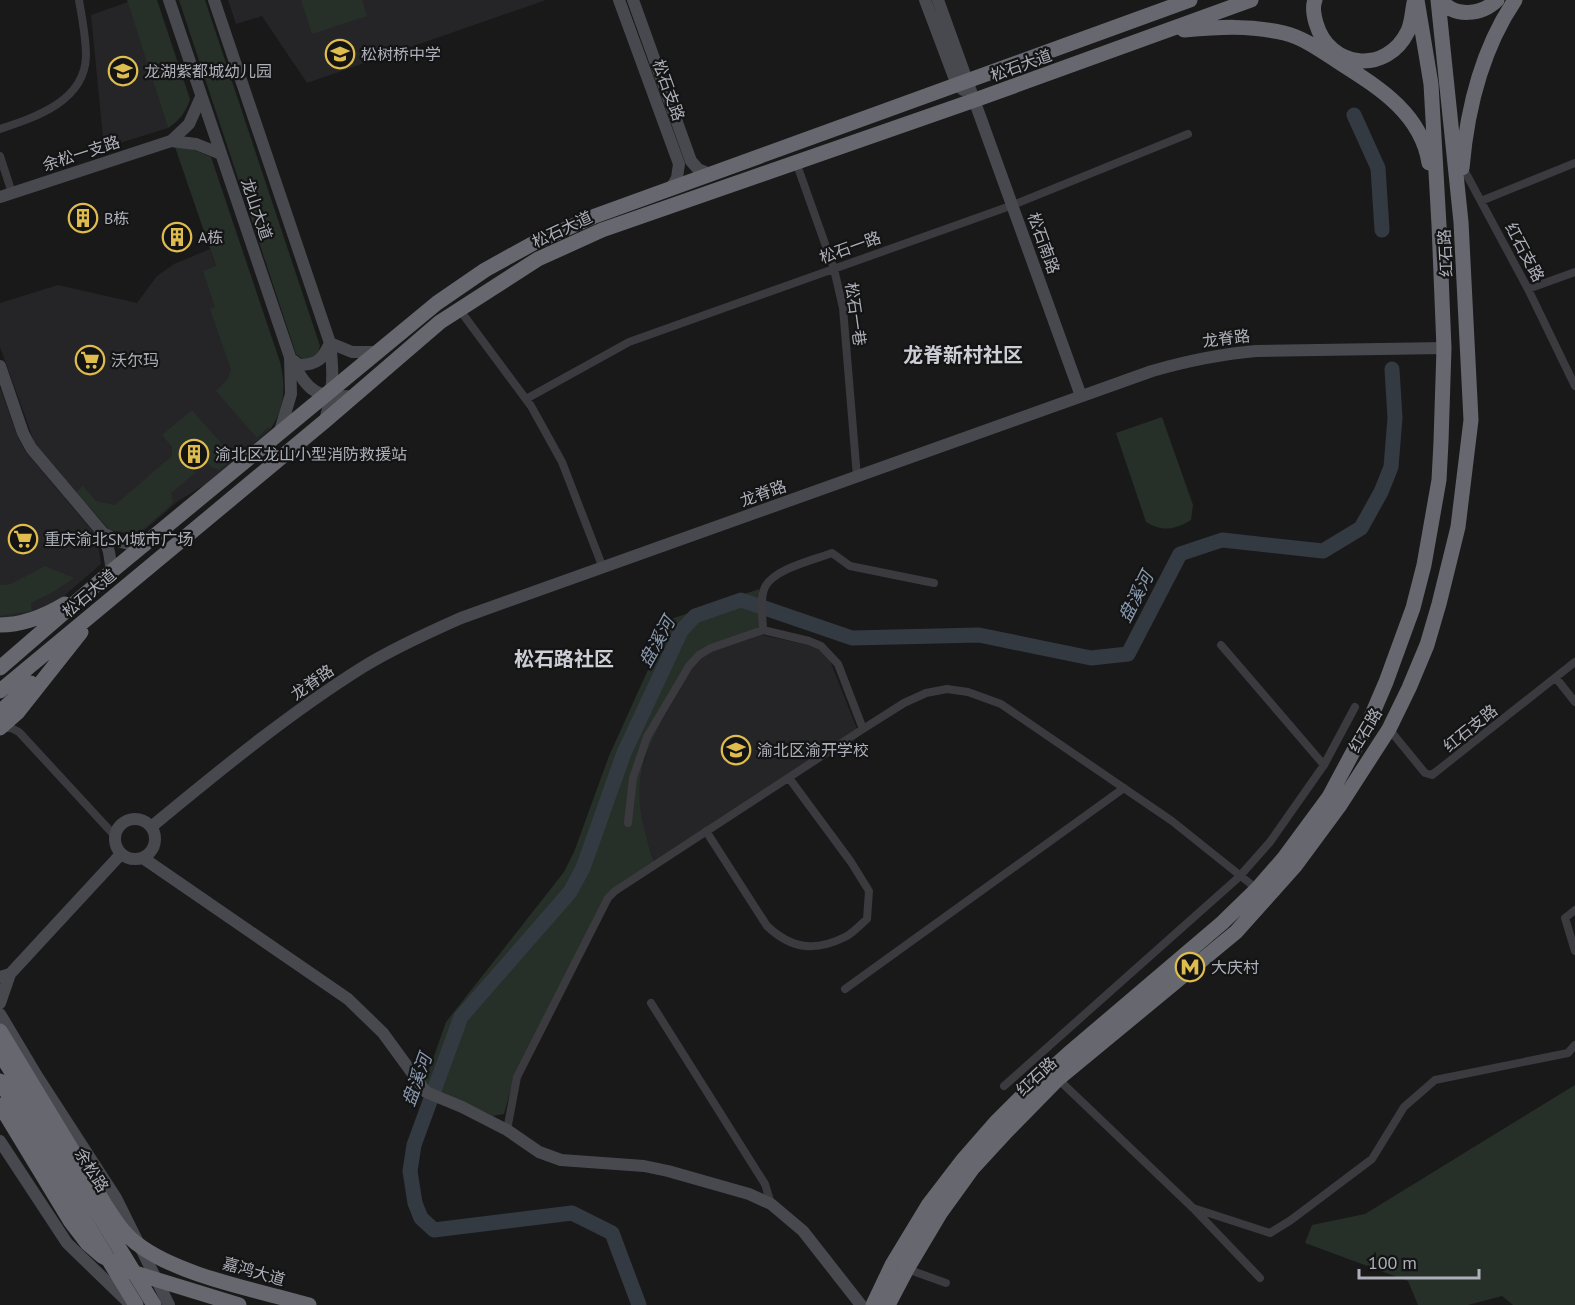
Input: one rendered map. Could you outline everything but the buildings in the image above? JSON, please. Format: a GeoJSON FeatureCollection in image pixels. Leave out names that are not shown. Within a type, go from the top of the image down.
{"type":"FeatureCollection","features":[{"type":"Feature","properties":{"kind":"highway"},"geometry":{"type":"LineString","coordinates":[[1156,12],[1169,0]]}},
{"type":"Feature","properties":{"kind":"highway","name":"松石大道"},"geometry":{"type":"LineString","coordinates":[[0,668],[111,571],[280,431],[437,303],[494,265],[532,244],[595,216],[1190,0]]}},
{"type":"Feature","properties":{"kind":"highway","name":"松石大道"},"geometry":{"type":"LineString","coordinates":[[0,691],[325,421],[440,322],[538,259],[602,230],[975,100],[1251,0]]}},
{"type":"Feature","properties":{"kind":"highway"},"geometry":{"type":"LineString","coordinates":[[1315,0],[1313,3],[1314,19],[1320,36],[1329,47],[1351,60],[1367,61],[1382,57],[1403,40],[1409,29],[1416,0]]}},
{"type":"Feature","properties":{"kind":"highway","name":"红石路"},"geometry":{"type":"LineString","coordinates":[[873,1305],[892,1264],[929,1204],[997,1121],[1029,1089],[1222,923],[1257,889],[1284,858],[1329,797],[1368,724],[1386,682],[1413,608],[1424,565],[1439,480],[1444,348],[1439,225],[1431,84],[1416,0]]}},
{"type":"Feature","properties":{"kind":"highway"},"geometry":{"type":"LineString","coordinates":[[1439,0],[1446,7],[1461,13],[1476,11],[1492,5],[1497,0]]}},
{"type":"Feature","properties":{"kind":"highway","name":"红石路"},"geometry":{"type":"LineString","coordinates":[[888,1305],[941,1212],[972,1169],[1038,1097],[1244,923],[1295,866],[1340,805],[1389,729],[1409,688],[1439,604],[1458,527],[1471,420],[1461,222],[1439,0]]}},
{"type":"Feature","properties":{"kind":"highway"},"geometry":{"type":"LineString","coordinates":[[1461,222],[1462,166],[1472,103],[1494,36],[1515,0]]}},
{"type":"Feature","properties":{"kind":"highway"},"geometry":{"type":"LineString","coordinates":[[1163,32],[1233,26],[1287,33],[1322,51],[1388,94],[1408,117],[1428,153],[1439,225]]}},
{"type":"Feature","properties":{"kind":"highway"},"geometry":{"type":"LineString","coordinates":[[0,625],[14,625],[36,619],[94,587]]}},
{"type":"Feature","properties":{"kind":"highway"},"geometry":{"type":"LineString","coordinates":[[0,728],[17,713],[105,602]]}},
{"type":"Feature","properties":{"kind":"highway"},"geometry":{"type":"LineString","coordinates":[[0,712],[76,637]]}},
{"type":"Feature","properties":{"kind":"highway"},"geometry":{"type":"LineString","coordinates":[[0,662],[17,654]]}},
{"type":"Feature","properties":{"kind":"highway","name":"嘉鸿大道"},"geometry":{"type":"LineString","coordinates":[[0,1031],[104,1203],[119,1226],[134,1242],[154,1255],[188,1271],[309,1305]]}},
{"type":"Feature","properties":{"kind":"highway","name":"余松路"},"geometry":{"type":"LineString","coordinates":[[0,1053],[154,1305]]}},
{"type":"Feature","properties":{"kind":"highway","name":"余松路"},"geometry":{"type":"LineString","coordinates":[[0,1081],[136,1305]]}},
{"type":"Feature","properties":{"kind":"highway"},"geometry":{"type":"LineString","coordinates":[[0,1105],[71,1222],[87,1243],[102,1256],[135,1273],[239,1305]]}},
{"type":"Feature","properties":{"kind":"street"},"geometry":{"type":"LineString","coordinates":[[0,129],[46,111],[65,99],[76,87],[83,73],[86,57],[79,0]]}},
{"type":"Feature","properties":{"kind":"street","name":"龙山大道"},"geometry":{"type":"LineString","coordinates":[[169,0],[290,357],[291,394],[280,431]]}},
{"type":"Feature","properties":{"kind":"street","name":"龙山大道"},"geometry":{"type":"LineString","coordinates":[[214,0],[330,343],[333,369],[325,421]]}},
{"type":"Feature","properties":{"kind":"street","name":"松石支路"},"geometry":{"type":"LineString","coordinates":[[619,0],[679,164],[677,178],[670,190]]}},
{"type":"Feature","properties":{"kind":"street","name":"松石支路"},"geometry":{"type":"LineString","coordinates":[[633,0],[691,161],[698,169],[712,175]]}},
{"type":"Feature","properties":{"kind":"street"},"geometry":{"type":"LineString","coordinates":[[925,0],[962,83]]}},
{"type":"Feature","properties":{"kind":"street"},"geometry":{"type":"LineString","coordinates":[[938,0],[962,83]]}},
{"type":"Feature","properties":{"kind":"street","name":"松石南路"},"geometry":{"type":"LineString","coordinates":[[962,83],[975,100],[1081,396]]}},
{"type":"Feature","properties":{"kind":"street"},"geometry":{"type":"LineString","coordinates":[[171,141],[189,124],[201,96]]}},
{"type":"Feature","properties":{"kind":"street","name":"松石一路"},"geometry":{"type":"LineString","coordinates":[[526,399],[629,342],[1013,205],[1188,134]]}},
{"type":"Feature","properties":{"kind":"street"},"geometry":{"type":"LineString","coordinates":[[171,141],[196,144],[221,154]]}},
{"type":"Feature","properties":{"kind":"street","name":"余松一支路"},"geometry":{"type":"LineString","coordinates":[[6,195],[171,141]]}},
{"type":"Feature","properties":{"kind":"street"},"geometry":{"type":"LineString","coordinates":[[0,156],[6,195]]}},
{"type":"Feature","properties":{"kind":"street","name":"松石一巷"},"geometry":{"type":"LineString","coordinates":[[796,162],[834,269],[844,317],[857,477]]}},
{"type":"Feature","properties":{"kind":"street"},"geometry":{"type":"LineString","coordinates":[[1481,201],[1575,163]]}},
{"type":"Feature","properties":{"kind":"street","name":"红石支路"},"geometry":{"type":"LineString","coordinates":[[1462,166],[1528,289],[1575,386]]}},
{"type":"Feature","properties":{"kind":"street"},"geometry":{"type":"LineString","coordinates":[[1528,289],[1575,272]]}},
{"type":"Feature","properties":{"kind":"street"},"geometry":{"type":"LineString","coordinates":[[459,309],[526,399],[562,462],[603,568]]}},
{"type":"Feature","properties":{"kind":"street"},"geometry":{"type":"LineString","coordinates":[[290,357],[299,365],[313,365],[324,357],[330,343],[352,352],[377,352]]}},
{"type":"Feature","properties":{"kind":"street","name":"龙脊路"},"geometry":{"type":"LineString","coordinates":[[151,827],[266,736],[363,667],[414,639],[461,618],[1081,396],[1180,363],[1230,353],[1256,351],[1444,348]]}},
{"type":"Feature","properties":{"kind":"street"},"geometry":{"type":"LineString","coordinates":[[290,357],[304,383],[329,393],[354,396]]}},
{"type":"Feature","properties":{"kind":"street"},"geometry":{"type":"LineString","coordinates":[[0,366],[23,433],[31,448],[103,533],[109,552],[111,571]]}},
{"type":"Feature","properties":{"kind":"street"},"geometry":{"type":"LineString","coordinates":[[103,533],[122,542],[141,546]]}},
{"type":"Feature","properties":{"kind":"street"},"geometry":{"type":"LineString","coordinates":[[763,626],[765,587],[779,573],[832,553],[850,566],[934,583]]}},
{"type":"Feature","properties":{"kind":"street"},"geometry":{"type":"LineString","coordinates":[[628,822],[633,778],[647,736],[689,666],[699,655],[711,648],[763,626],[809,640],[831,654],[838,664],[863,729]]}},
{"type":"Feature","properties":{"kind":"street"},"geometry":{"type":"LineString","coordinates":[[1221,645],[1324,765]]}},
{"type":"Feature","properties":{"kind":"street","name":"红石支路"},"geometry":{"type":"LineString","coordinates":[[1389,729],[1425,773],[1432,775],[1575,662]]}},
{"type":"Feature","properties":{"kind":"street"},"geometry":{"type":"LineString","coordinates":[[1556,678],[1575,702]]}},
{"type":"Feature","properties":{"kind":"street"},"geometry":{"type":"LineString","coordinates":[[507,1130],[517,1077],[602,907],[615,891],[863,729],[904,703],[926,693],[947,689],[968,692],[1001,704],[1172,821],[1239,877],[1257,889]]}},
{"type":"Feature","properties":{"kind":"street"},"geometry":{"type":"LineString","coordinates":[[1004,1086],[1239,877],[1270,842],[1324,765],[1355,707]]}},
{"type":"Feature","properties":{"kind":"street"},"geometry":{"type":"LineString","coordinates":[[17,713],[16,722],[19,732]]}},
{"type":"Feature","properties":{"kind":"street"},"geometry":{"type":"LineString","coordinates":[[0,728],[11,728],[19,732],[115,836]]}},
{"type":"Feature","properties":{"kind":"street"},"geometry":{"type":"LineString","coordinates":[[706,831],[767,926],[778,936],[789,943],[802,946],[820,945],[847,936],[867,919],[869,891],[851,862],[789,778]]}},
{"type":"Feature","properties":{"kind":"street"},"geometry":{"type":"LineString","coordinates":[[844,989],[1124,788]]}},
{"type":"Feature","properties":{"kind":"street"},"geometry":{"type":"LineString","coordinates":[[140,820],[151,827],[155,838],[154,844],[152,850],[143,858],[131,859],[116,849],[117,830],[127,821],[140,820]]}},
{"type":"Feature","properties":{"kind":"street"},"geometry":{"type":"LineString","coordinates":[[0,1003],[5,975],[121,854]]}},
{"type":"Feature","properties":{"kind":"street"},"geometry":{"type":"LineString","coordinates":[[143,858],[348,999],[383,1033],[426,1092],[507,1130],[550,1157],[561,1160],[644,1166],[668,1171],[749,1194],[771,1204],[803,1231],[861,1305]]}},
{"type":"Feature","properties":{"kind":"street"},"geometry":{"type":"LineString","coordinates":[[1575,910],[1565,918],[1575,951]]}},
{"type":"Feature","properties":{"kind":"street"},"geometry":{"type":"LineString","coordinates":[[651,1003],[765,1184],[771,1204]]}},
{"type":"Feature","properties":{"kind":"street"},"geometry":{"type":"LineString","coordinates":[[0,1014],[116,1198],[169,1305]]}},
{"type":"Feature","properties":{"kind":"street"},"geometry":{"type":"LineString","coordinates":[[1193,1208],[1270,1233],[1291,1220],[1372,1159],[1404,1107],[1435,1080],[1568,1053],[1575,1045]]}},
{"type":"Feature","properties":{"kind":"street"},"geometry":{"type":"LineString","coordinates":[[1058,1079],[1193,1208],[1260,1278]]}},
{"type":"Feature","properties":{"kind":"street"},"geometry":{"type":"LineString","coordinates":[[0,1140],[67,1243],[131,1305]]}},
{"type":"Feature","properties":{"kind":"street"},"geometry":{"type":"LineString","coordinates":[[907,1269],[946,1283]]}},
{"type":"Feature","properties":{"kind":"shaded area"},"geometry":{"type":"Polygon","coordinates":[[[127,0],[157,0],[190,99],[182,115],[168,128],[127,0]]]}},
{"type":"Feature","properties":{"kind":"shaded area"},"geometry":{"type":"Polygon","coordinates":[[[179,0],[205,0],[320,346],[317,356],[304,360],[296,354],[179,0]]]}},
{"type":"Feature","properties":{"kind":"shaded area","name":"松树桥中学"},"geometry":{"type":"Polygon","coordinates":[[[228,0],[546,0],[307,83],[262,16],[236,24],[228,0]]]}},
{"type":"Feature","properties":{"kind":"shaded area"},"geometry":{"type":"Polygon","coordinates":[[[301,0],[362,0],[367,16],[312,34],[301,0]]]}},
{"type":"Feature","properties":{"kind":"shaded area","name":"龙湖紫都城幼儿园"},"geometry":{"type":"Polygon","coordinates":[[[128,2],[168,128],[104,148],[91,15],[128,2]]]}},
{"type":"Feature","properties":{"kind":"shaded area"},"geometry":{"type":"Polygon","coordinates":[[[175,147],[189,148],[211,157],[280,362],[283,397],[279,414],[270,430],[268,427],[257,438],[216,391],[227,380],[231,370],[210,309],[215,307],[203,271],[216,266],[175,147]]]}},
{"type":"Feature","properties":{"kind":"shaded area"},"geometry":{"type":"Polygon","coordinates":[[[210,249],[270,430],[206,484],[177,502],[139,535],[110,531],[46,460],[35,444],[0,347],[0,303],[58,285],[137,303],[157,276],[174,264],[210,249]]]}},
{"type":"Feature","properties":{"kind":"shaded area","name":"重庆渝北SM城市广场"},"geometry":{"type":"Polygon","coordinates":[[[0,387],[25,451],[97,536],[101,564],[57,602],[34,613],[0,619],[0,387]]]}},
{"type":"Feature","properties":{"kind":"shaded area"},"geometry":{"type":"Polygon","coordinates":[[[192,410],[234,458],[219,470],[211,467],[205,460],[209,455],[194,439],[178,452],[195,473],[171,493],[173,503],[138,534],[110,530],[76,492],[83,486],[96,501],[115,505],[172,456],[172,447],[162,435],[192,410]]]}},
{"type":"Feature","properties":{"kind":"shaded area"},"geometry":{"type":"Polygon","coordinates":[[[1162,417],[1193,505],[1191,520],[1168,528],[1146,522],[1116,433],[1162,417]]]}},
{"type":"Feature","properties":{"kind":"shaded area"},"geometry":{"type":"Polygon","coordinates":[[[45,566],[74,578],[31,603],[32,611],[0,616],[0,585],[11,584],[45,566]]]}},
{"type":"Feature","properties":{"kind":"shaded area"},"geometry":{"type":"Polygon","coordinates":[[[759,589],[762,635],[716,649],[698,661],[685,678],[650,745],[640,779],[639,797],[646,837],[654,862],[615,888],[514,1078],[504,1114],[493,1116],[429,1086],[418,1075],[428,1073],[446,1022],[564,872],[574,852],[609,756],[671,619],[759,589]]]}},
{"type":"Feature","properties":{"kind":"shaded area","name":"渝北区渝开学校"},"geometry":{"type":"Polygon","coordinates":[[[762,635],[808,645],[820,650],[829,658],[857,729],[654,862],[643,828],[638,796],[639,779],[651,740],[691,669],[701,658],[713,651],[762,635]]]}},
{"type":"Feature","properties":{"kind":"shaded area"},"geometry":{"type":"Polygon","coordinates":[[[1575,1085],[1575,1305],[1513,1305],[1502,1296],[1468,1305],[1418,1305],[1408,1281],[1305,1243],[1312,1225],[1365,1214],[1575,1085]]]}},
{"type":"Feature","properties":{"kind":"waterway","name":"盘溪河"},"geometry":{"type":"LineString","coordinates":[[1354,115],[1378,168],[1382,230]]}},
{"type":"Feature","properties":{"kind":"waterway","name":"盘溪河"},"geometry":{"type":"LineString","coordinates":[[639,1305],[612,1233],[572,1213],[434,1230],[421,1218],[415,1203],[410,1171],[414,1145],[461,1017],[570,892],[583,868],[624,753],[681,631],[695,616],[741,600],[852,638],[979,635],[1091,658],[1128,654],[1180,554],[1222,540],[1323,551],[1361,528],[1381,492],[1391,467],[1395,418],[1392,369]]}},
{"type":"Feature","properties":{"kind":"place","name":"松树桥中学"},"geometry":{"type":"Point","coordinates":[340,54]}},
{"type":"Feature","properties":{"kind":"place","name":"龙湖紫都城幼儿园"},"geometry":{"type":"Point","coordinates":[123,71]}},
{"type":"Feature","properties":{"kind":"place","name":"B栋"},"geometry":{"type":"Point","coordinates":[83,218]}},
{"type":"Feature","properties":{"kind":"place","name":"A栋"},"geometry":{"type":"Point","coordinates":[177,237]}},
{"type":"Feature","properties":{"kind":"place","name":"沃尔玛"},"geometry":{"type":"Point","coordinates":[90,360]}},
{"type":"Feature","properties":{"kind":"place","name":"渝北区龙山小型消防救援站"},"geometry":{"type":"Point","coordinates":[194,454]}},
{"type":"Feature","properties":{"kind":"place","name":"重庆渝北SM城市广场"},"geometry":{"type":"Point","coordinates":[23,539]}},
{"type":"Feature","properties":{"kind":"place","name":"渝北区渝开学校"},"geometry":{"type":"Point","coordinates":[736,750]}},
{"type":"Feature","properties":{"kind":"place","name":"大庆村"},"geometry":{"type":"Point","coordinates":[1190,967]}},
{"type":"Feature","properties":{"kind":"district","name":"龙脊新村社区"},"geometry":{"type":"Point","coordinates":[963,355]}},
{"type":"Feature","properties":{"kind":"district","name":"松石路社区"},"geometry":{"type":"Point","coordinates":[564,659]}}]}
